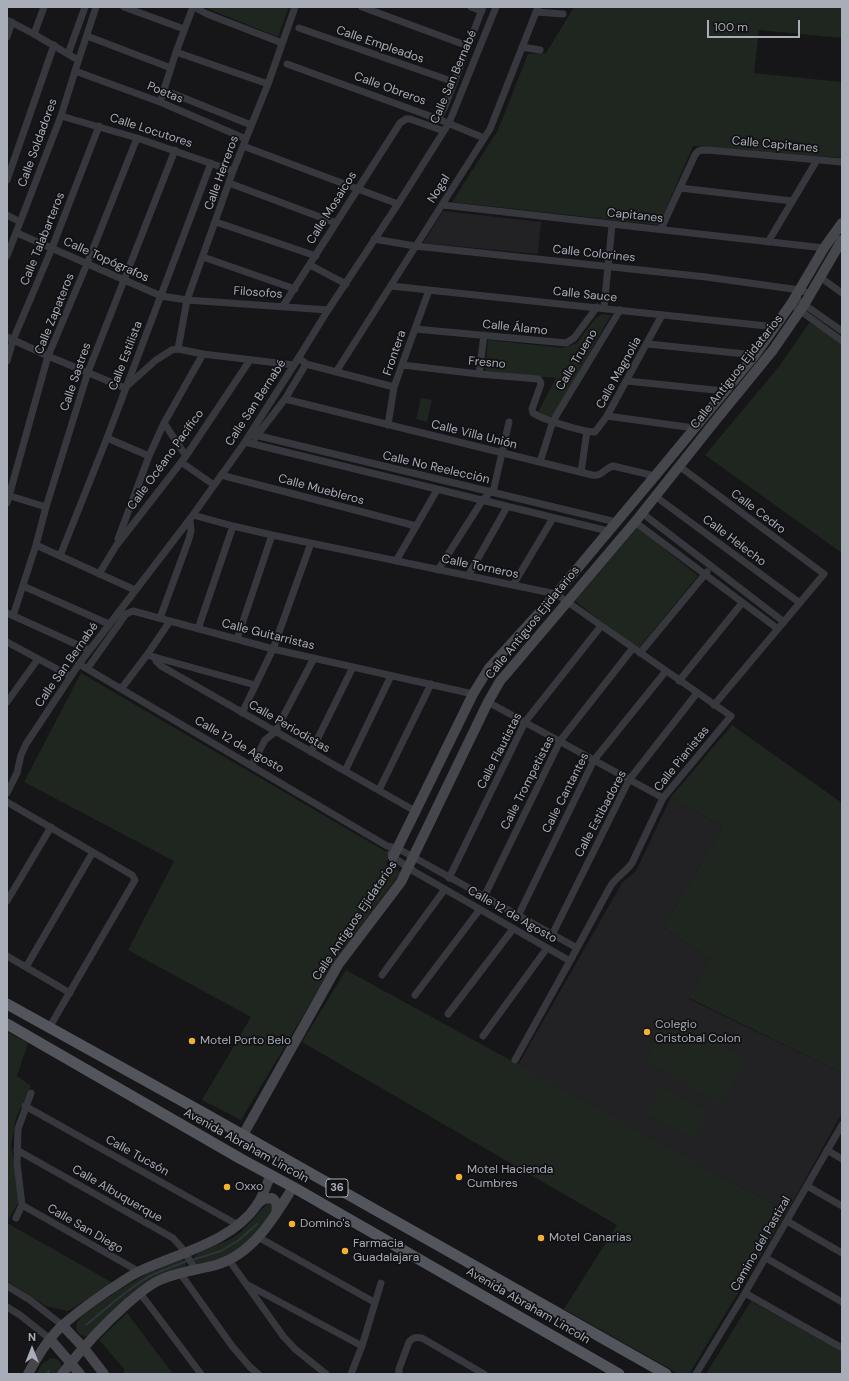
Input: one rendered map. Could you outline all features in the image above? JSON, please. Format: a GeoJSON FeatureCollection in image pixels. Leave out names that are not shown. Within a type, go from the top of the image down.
{"type":"FeatureCollection","features":[{"type":"Feature","properties":{"kind":"main road","name":"36"},"geometry":{"type":"LineString","coordinates":[[7,1004],[243,1135],[666,1374]]}},
{"type":"Feature","properties":{"kind":"main road","name":"Avenida Abraham Lincoln"},"geometry":{"type":"LineString","coordinates":[[7,1024],[618,1374]]}},
{"type":"Feature","properties":{"kind":"main road"},"geometry":{"type":"LineString","coordinates":[[588,1356],[603,1374]]}},
{"type":"Feature","properties":{"kind":"street"},"geometry":{"type":"LineString","coordinates":[[34,34],[44,7]]}},
{"type":"Feature","properties":{"kind":"street"},"geometry":{"type":"LineString","coordinates":[[68,54],[85,7]]}},
{"type":"Feature","properties":{"kind":"street","name":"Calle Soldadores"},"geometry":{"type":"LineString","coordinates":[[7,256],[61,116],[96,7]]}},
{"type":"Feature","properties":{"kind":"street"},"geometry":{"type":"LineString","coordinates":[[124,7],[184,30]]}},
{"type":"Feature","properties":{"kind":"street"},"geometry":{"type":"LineString","coordinates":[[160,102],[176,52],[193,7],[207,14],[282,43]]}},
{"type":"Feature","properties":{"kind":"street","name":"Calle Herreros"},"geometry":{"type":"LineString","coordinates":[[178,349],[187,300],[233,171],[268,84],[295,7]]}},
{"type":"Feature","properties":{"kind":"street"},"geometry":{"type":"LineString","coordinates":[[362,7],[468,46]]}},
{"type":"Feature","properties":{"kind":"street"},"geometry":{"type":"LineString","coordinates":[[471,7],[482,9]]}},
{"type":"Feature","properties":{"kind":"street","name":"Calle San Bernabé"},"geometry":{"type":"LineString","coordinates":[[254,435],[298,358],[328,310],[449,123],[496,7]]}},
{"type":"Feature","properties":{"kind":"street","name":"Calle San Bernabé"},"geometry":{"type":"LineString","coordinates":[[438,119],[482,9]]}},
{"type":"Feature","properties":{"kind":"street"},"geometry":{"type":"LineString","coordinates":[[537,9],[563,14]]}},
{"type":"Feature","properties":{"kind":"street","name":"Nogal"},"geometry":{"type":"LineString","coordinates":[[336,372],[415,246],[443,205],[495,119],[537,9]]}},
{"type":"Feature","properties":{"kind":"street"},"geometry":{"type":"LineString","coordinates":[[7,37],[10,21],[78,60]]}},
{"type":"Feature","properties":{"kind":"street","name":"Calle Empleados"},"geometry":{"type":"LineString","coordinates":[[299,28],[454,82]]}},
{"type":"Feature","properties":{"kind":"street"},"geometry":{"type":"LineString","coordinates":[[87,36],[171,68]]}},
{"type":"Feature","properties":{"kind":"street"},"geometry":{"type":"LineString","coordinates":[[7,180],[54,45]]}},
{"type":"Feature","properties":{"kind":"street"},"geometry":{"type":"LineString","coordinates":[[522,47],[540,50]]}},
{"type":"Feature","properties":{"kind":"street"},"geometry":{"type":"LineString","coordinates":[[176,52],[268,84]]}},
{"type":"Feature","properties":{"kind":"street","name":"Calle Obreros"},"geometry":{"type":"LineString","coordinates":[[287,64],[449,123],[484,138]]}},
{"type":"Feature","properties":{"kind":"street","name":"Poetas"},"geometry":{"type":"LineString","coordinates":[[75,71],[160,102],[246,139]]}},
{"type":"Feature","properties":{"kind":"street"},"geometry":{"type":"LineString","coordinates":[[164,90],[251,125]]}},
{"type":"Feature","properties":{"kind":"street","name":"Calle Locutores"},"geometry":{"type":"LineString","coordinates":[[61,116],[99,126],[175,150],[233,171]]}},
{"type":"Feature","properties":{"kind":"street","name":"Calle Mosaicos"},"geometry":{"type":"LineString","coordinates":[[283,306],[400,123],[406,119],[410,119],[444,131]]}},
{"type":"Feature","properties":{"kind":"street","name":"Calle Talabarteros"},"geometry":{"type":"LineString","coordinates":[[7,360],[10,339],[52,248],[99,126]]}},
{"type":"Feature","properties":{"kind":"street","name":"Calle Zapateros"},"geometry":{"type":"LineString","coordinates":[[8,498],[48,356],[87,264],[137,138]]}},
{"type":"Feature","properties":{"kind":"street"},"geometry":{"type":"LineString","coordinates":[[243,146],[398,204]]}},
{"type":"Feature","properties":{"kind":"street","name":"Calle Sastres"},"geometry":{"type":"LineString","coordinates":[[10,615],[23,586],[88,372],[175,150]]}},
{"type":"Feature","properties":{"kind":"street","name":"Calle Capitanes"},"geometry":{"type":"LineString","coordinates":[[680,188],[698,152],[707,150],[842,162]]}},
{"type":"Feature","properties":{"kind":"street"},"geometry":{"type":"LineString","coordinates":[[768,242],[817,160]]}},
{"type":"Feature","properties":{"kind":"street","name":"Calle Estilista"},"geometry":{"type":"LineString","coordinates":[[60,556],[107,438],[211,163]]}},
{"type":"Feature","properties":{"kind":"street"},"geometry":{"type":"LineString","coordinates":[[229,183],[336,223]]}},
{"type":"Feature","properties":{"kind":"street"},"geometry":{"type":"LineString","coordinates":[[661,229],[680,188],[792,201]]}},
{"type":"Feature","properties":{"kind":"street","name":"Capitanes"},"geometry":{"type":"LineString","coordinates":[[443,205],[824,248]]}},
{"type":"Feature","properties":{"kind":"street"},"geometry":{"type":"LineString","coordinates":[[7,215],[20,222]]}},
{"type":"Feature","properties":{"kind":"street"},"geometry":{"type":"LineString","coordinates":[[216,222],[316,256]]}},
{"type":"Feature","properties":{"kind":"street","name":"Calle Antiguos Ejidatarios"},"geometry":{"type":"LineString","coordinates":[[395,853],[473,694],[488,668],[556,594],[754,355],[776,327],[824,248],[842,223]]}},
{"type":"Feature","properties":{"kind":"street"},"geometry":{"type":"LineString","coordinates":[[600,308],[608,267],[612,224]]}},
{"type":"Feature","properties":{"kind":"street","name":"Calle Topógrafos"},"geometry":{"type":"LineString","coordinates":[[17,233],[161,296],[187,300]]}},
{"type":"Feature","properties":{"kind":"street","name":"Calle Colorines"},"geometry":{"type":"LineString","coordinates":[[374,239],[415,246],[706,277],[795,297],[811,294]]}},
{"type":"Feature","properties":{"kind":"street","name":"Calle Antiguos Ejidatarios"},"geometry":{"type":"LineString","coordinates":[[243,1135],[338,965],[401,882],[488,702],[500,681],[639,518],[655,496],[773,350],[811,294],[841,243]]}},
{"type":"Feature","properties":{"kind":"street"},"geometry":{"type":"LineString","coordinates":[[203,257],[295,289]]}},
{"type":"Feature","properties":{"kind":"street"},"geometry":{"type":"LineString","coordinates":[[310,265],[346,284]]}},
{"type":"Feature","properties":{"kind":"street"},"geometry":{"type":"LineString","coordinates":[[820,277],[842,294]]}},
{"type":"Feature","properties":{"kind":"street","name":"Calle Sauce"},"geometry":{"type":"LineString","coordinates":[[391,286],[776,327]]}},
{"type":"Feature","properties":{"kind":"street","name":"Frontera"},"geometry":{"type":"LineString","coordinates":[[388,425],[394,387],[429,290]]}},
{"type":"Feature","properties":{"kind":"street"},"geometry":{"type":"LineString","coordinates":[[795,297],[802,308],[842,341]]}},
{"type":"Feature","properties":{"kind":"street","name":"Filosofos"},"geometry":{"type":"LineString","coordinates":[[187,300],[328,310]]}},
{"type":"Feature","properties":{"kind":"street","name":"Calle Álamo"},"geometry":{"type":"LineString","coordinates":[[415,329],[566,343],[574,338],[600,308]]}},
{"type":"Feature","properties":{"kind":"street"},"geometry":{"type":"LineString","coordinates":[[802,308],[842,331]]}},
{"type":"Feature","properties":{"kind":"street","name":"Calle Trueno"},"geometry":{"type":"LineString","coordinates":[[540,462],[553,421],[620,310]]}},
{"type":"Feature","properties":{"kind":"street","name":"Calle Magnolia"},"geometry":{"type":"LineString","coordinates":[[587,431],[597,431],[607,416],[648,344],[662,315]]}},
{"type":"Feature","properties":{"kind":"street"},"geometry":{"type":"LineString","coordinates":[[479,374],[484,335]]}},
{"type":"Feature","properties":{"kind":"street"},"geometry":{"type":"LineString","coordinates":[[10,339],[125,388],[156,360],[172,350],[178,349],[203,354],[294,366]]}},
{"type":"Feature","properties":{"kind":"street"},"geometry":{"type":"LineString","coordinates":[[648,344],[754,355]]}},
{"type":"Feature","properties":{"kind":"street"},"geometry":{"type":"LineString","coordinates":[[116,546],[149,456],[164,423],[203,354]]}},
{"type":"Feature","properties":{"kind":"street"},"geometry":{"type":"LineString","coordinates":[[298,358],[306,364],[394,387]]}},
{"type":"Feature","properties":{"kind":"street","name":"Calle Océano Pacífico"},"geometry":{"type":"LineString","coordinates":[[99,574],[116,546],[183,459],[250,360]]}},
{"type":"Feature","properties":{"kind":"street","name":"Calle San Bernabé"},"geometry":{"type":"LineString","coordinates":[[7,793],[17,773],[23,749],[70,676],[191,517],[221,475],[285,399],[306,364]]}},
{"type":"Feature","properties":{"kind":"street","name":"Fresno"},"geometry":{"type":"LineString","coordinates":[[402,365],[538,379],[540,381],[540,386],[532,409],[533,414],[553,421]]}},
{"type":"Feature","properties":{"kind":"street"},"geometry":{"type":"LineString","coordinates":[[627,381],[724,392]]}},
{"type":"Feature","properties":{"kind":"street","name":"Calle Villa Unión"},"geometry":{"type":"LineString","coordinates":[[285,399],[596,476],[611,466],[655,476]]}},
{"type":"Feature","properties":{"kind":"street"},"geometry":{"type":"LineString","coordinates":[[607,416],[694,428]]}},
{"type":"Feature","properties":{"kind":"street"},"geometry":{"type":"LineString","coordinates":[[553,421],[587,431],[581,472]]}},
{"type":"Feature","properties":{"kind":"street"},"geometry":{"type":"LineString","coordinates":[[438,570],[482,501],[491,492],[496,483],[509,422]]}},
{"type":"Feature","properties":{"kind":"street"},"geometry":{"type":"LineString","coordinates":[[164,423],[183,459],[214,485]]}},
{"type":"Feature","properties":{"kind":"street","name":"Calle No Reelección"},"geometry":{"type":"LineString","coordinates":[[254,435],[616,522]]}},
{"type":"Feature","properties":{"kind":"street"},"geometry":{"type":"LineString","coordinates":[[107,438],[149,456]]}},
{"type":"Feature","properties":{"kind":"street","name":"Calle No Reelección"},"geometry":{"type":"LineString","coordinates":[[248,443],[608,532]]}},
{"type":"Feature","properties":{"kind":"street","name":"Calle Cedro"},"geometry":{"type":"LineString","coordinates":[[679,466],[824,574],[800,603]]}},
{"type":"Feature","properties":{"kind":"street","name":"Calle Muebleros"},"geometry":{"type":"LineString","coordinates":[[221,475],[416,526]]}},
{"type":"Feature","properties":{"kind":"street"},"geometry":{"type":"LineString","coordinates":[[396,561],[437,490]]}},
{"type":"Feature","properties":{"kind":"street","name":"Calle Helecho"},"geometry":{"type":"LineString","coordinates":[[655,496],[800,603]]}},
{"type":"Feature","properties":{"kind":"street"},"geometry":{"type":"LineString","coordinates":[[8,498],[46,507]]}},
{"type":"Feature","properties":{"kind":"street"},"geometry":{"type":"LineString","coordinates":[[468,576],[507,507]]}},
{"type":"Feature","properties":{"kind":"street"},"geometry":{"type":"LineString","coordinates":[[160,618],[189,539],[191,531],[191,517]]}},
{"type":"Feature","properties":{"kind":"street","name":"Calle Torneros"},"geometry":{"type":"LineString","coordinates":[[191,517],[556,594],[731,716]]}},
{"type":"Feature","properties":{"kind":"street"},"geometry":{"type":"LineString","coordinates":[[513,586],[553,518]]}},
{"type":"Feature","properties":{"kind":"street"},"geometry":{"type":"LineString","coordinates":[[639,518],[711,567],[784,622]]}},
{"type":"Feature","properties":{"kind":"street"},"geometry":{"type":"LineString","coordinates":[[639,518],[705,574],[778,629]]}},
{"type":"Feature","properties":{"kind":"street"},"geometry":{"type":"LineString","coordinates":[[198,629],[233,526]]}},
{"type":"Feature","properties":{"kind":"street"},"geometry":{"type":"LineString","coordinates":[[237,639],[272,535]]}},
{"type":"Feature","properties":{"kind":"street"},"geometry":{"type":"LineString","coordinates":[[242,713],[273,649],[311,543]]}},
{"type":"Feature","properties":{"kind":"street"},"geometry":{"type":"LineString","coordinates":[[36,545],[135,590]]}},
{"type":"Feature","properties":{"kind":"street"},"geometry":{"type":"LineString","coordinates":[[640,653],[711,567]]}},
{"type":"Feature","properties":{"kind":"street"},"geometry":{"type":"LineString","coordinates":[[23,586],[109,624]]}},
{"type":"Feature","properties":{"kind":"street"},"geometry":{"type":"LineString","coordinates":[[679,681],[742,603]]}},
{"type":"Feature","properties":{"kind":"street"},"geometry":{"type":"LineString","coordinates":[[714,705],[800,603]]}},
{"type":"Feature","properties":{"kind":"street","name":"Calle Guitarristas"},"geometry":{"type":"LineString","coordinates":[[87,669],[126,614],[137,611],[273,649],[473,694]]}},
{"type":"Feature","properties":{"kind":"street"},"geometry":{"type":"LineString","coordinates":[[10,615],[89,650]]}},
{"type":"Feature","properties":{"kind":"street"},"geometry":{"type":"LineString","coordinates":[[121,689],[151,656],[170,621]]}},
{"type":"Feature","properties":{"kind":"street","name":"Calle Flautistas"},"geometry":{"type":"LineString","coordinates":[[450,878],[525,722],[601,626]]}},
{"type":"Feature","properties":{"kind":"street"},"geometry":{"type":"LineString","coordinates":[[7,642],[70,676]]}},
{"type":"Feature","properties":{"kind":"street","name":"Calle Trompetistas"},"geometry":{"type":"LineString","coordinates":[[484,897],[560,741],[633,648]]}},
{"type":"Feature","properties":{"kind":"street"},"geometry":{"type":"LineString","coordinates":[[151,656],[255,685]]}},
{"type":"Feature","properties":{"kind":"street","name":"Calle Periodistas"},"geometry":{"type":"LineString","coordinates":[[151,656],[161,666],[415,811]]}},
{"type":"Feature","properties":{"kind":"street"},"geometry":{"type":"LineString","coordinates":[[252,765],[265,740],[275,732],[314,658]]}},
{"type":"Feature","properties":{"kind":"street"},"geometry":{"type":"LineString","coordinates":[[7,702],[38,659]]}},
{"type":"Feature","properties":{"kind":"street","name":"Calle 12 de Agosto"},"geometry":{"type":"LineString","coordinates":[[79,664],[387,846],[408,868],[570,961]]}},
{"type":"Feature","properties":{"kind":"street"},"geometry":{"type":"LineString","coordinates":[[311,752],[353,667]]}},
{"type":"Feature","properties":{"kind":"street","name":"Calle Cantantes"},"geometry":{"type":"LineString","coordinates":[[518,916],[594,760],[666,671]]}},
{"type":"Feature","properties":{"kind":"street"},"geometry":{"type":"LineString","coordinates":[[345,771],[391,676]]}},
{"type":"Feature","properties":{"kind":"street"},"geometry":{"type":"LineString","coordinates":[[379,790],[431,684]]}},
{"type":"Feature","properties":{"kind":"street","name":"Calle Estibadores"},"geometry":{"type":"LineString","coordinates":[[552,934],[629,780],[698,693]]}},
{"type":"Feature","properties":{"kind":"street"},"geometry":{"type":"LineString","coordinates":[[488,702],[663,798]]}},
{"type":"Feature","properties":{"kind":"street","name":"Calle Pianistas"},"geometry":{"type":"LineString","coordinates":[[515,1060],[612,883],[632,862],[663,798],[731,716]]}},
{"type":"Feature","properties":{"kind":"street"},"geometry":{"type":"LineString","coordinates":[[7,802],[132,875],[135,880],[49,1028]]}},
{"type":"Feature","properties":{"kind":"street"},"geometry":{"type":"LineString","coordinates":[[7,901],[51,827]]}},
{"type":"Feature","properties":{"kind":"street"},"geometry":{"type":"LineString","coordinates":[[26,967],[93,852]]}},
{"type":"Feature","properties":{"kind":"street","name":"Calle 12 de Agosto"},"geometry":{"type":"LineString","coordinates":[[395,853],[413,858],[577,948]]}},
{"type":"Feature","properties":{"kind":"street"},"geometry":{"type":"LineString","coordinates":[[382,975],[445,889]]}},
{"type":"Feature","properties":{"kind":"street"},"geometry":{"type":"LineString","coordinates":[[415,995],[480,909]]}},
{"type":"Feature","properties":{"kind":"street"},"geometry":{"type":"LineString","coordinates":[[448,1014],[513,928]]}},
{"type":"Feature","properties":{"kind":"street"},"geometry":{"type":"LineString","coordinates":[[483,1036],[547,948]]}},
{"type":"Feature","properties":{"kind":"street"},"geometry":{"type":"LineString","coordinates":[[7,956],[70,993]]}},
{"type":"Feature","properties":{"kind":"street"},"geometry":{"type":"LineString","coordinates":[[16,1218],[22,1205],[17,1150],[18,1129],[25,1106],[31,1093]]}},
{"type":"Feature","properties":{"kind":"street","name":"Calle Tucsón"},"geometry":{"type":"LineString","coordinates":[[25,1106],[238,1225]]}},
{"type":"Feature","properties":{"kind":"street","name":"Camino del Pastizal"},"geometry":{"type":"LineString","coordinates":[[696,1374],[766,1258],[842,1125]]}},
{"type":"Feature","properties":{"kind":"street","name":"Calle Albuquerque"},"geometry":{"type":"LineString","coordinates":[[17,1150],[173,1238],[178,1242],[196,1270]]}},
{"type":"Feature","properties":{"kind":"street"},"geometry":{"type":"LineString","coordinates":[[827,1150],[842,1158]]}},
{"type":"Feature","properties":{"kind":"street"},"geometry":{"type":"LineString","coordinates":[[28,1374],[50,1339],[62,1325],[87,1305],[138,1272],[208,1243],[226,1234],[238,1225],[248,1216],[257,1204],[271,1175]]}},
{"type":"Feature","properties":{"kind":"street"},"geometry":{"type":"LineString","coordinates":[[806,1186],[842,1206]]}},
{"type":"Feature","properties":{"kind":"street"},"geometry":{"type":"LineString","coordinates":[[62,1374],[104,1324],[140,1293],[160,1280],[229,1260],[250,1245],[276,1214],[292,1187]]}},
{"type":"Feature","properties":{"kind":"street"},"geometry":{"type":"LineString","coordinates":[[257,1204],[272,1198],[277,1204],[276,1214]]}},
{"type":"Feature","properties":{"kind":"street","name":"Calle San Diego"},"geometry":{"type":"LineString","coordinates":[[22,1205],[138,1272]]}},
{"type":"Feature","properties":{"kind":"street"},"geometry":{"type":"LineString","coordinates":[[787,1221],[842,1253]]}},
{"type":"Feature","properties":{"kind":"street"},"geometry":{"type":"LineString","coordinates":[[258,1237],[374,1302]]}},
{"type":"Feature","properties":{"kind":"street"},"geometry":{"type":"LineString","coordinates":[[766,1258],[842,1302]]}},
{"type":"Feature","properties":{"kind":"street"},"geometry":{"type":"LineString","coordinates":[[229,1260],[283,1336],[295,1349],[326,1374]]}},
{"type":"Feature","properties":{"kind":"street"},"geometry":{"type":"LineString","coordinates":[[180,1273],[232,1346],[258,1374]]}},
{"type":"Feature","properties":{"kind":"street"},"geometry":{"type":"LineString","coordinates":[[351,1374],[362,1346],[374,1302],[381,1283]]}},
{"type":"Feature","properties":{"kind":"street"},"geometry":{"type":"LineString","coordinates":[[246,1284],[362,1346]]}},
{"type":"Feature","properties":{"kind":"street"},"geometry":{"type":"LineString","coordinates":[[7,1286],[30,1300],[62,1325],[84,1348],[104,1374]]}},
{"type":"Feature","properties":{"kind":"street"},"geometry":{"type":"LineString","coordinates":[[140,1293],[201,1374]]}},
{"type":"Feature","properties":{"kind":"street"},"geometry":{"type":"LineString","coordinates":[[745,1293],[842,1348]]}},
{"type":"Feature","properties":{"kind":"street"},"geometry":{"type":"LineString","coordinates":[[7,1307],[20,1315],[50,1339],[72,1362],[80,1374]]}},
{"type":"Feature","properties":{"kind":"street"},"geometry":{"type":"LineString","coordinates":[[399,1374],[399,1369],[409,1342],[417,1337],[422,1338],[484,1374]]}},
{"type":"Feature","properties":{"kind":"shaded area"},"geometry":{"type":"Polygon","coordinates":[[[204,7],[289,7],[278,37],[204,7]]]}},
{"type":"Feature","properties":{"kind":"shaded area"},"geometry":{"type":"Polygon","coordinates":[[[574,7],[842,7],[842,38],[759,30],[754,73],[842,82],[842,158],[693,146],[659,225],[452,202],[498,130],[528,54],[546,53],[574,7]]]}},
{"type":"Feature","properties":{"kind":"shaded area"},"geometry":{"type":"Polygon","coordinates":[[[443,211],[541,222],[538,254],[423,243],[443,211]]]}},
{"type":"Feature","properties":{"kind":"shaded area"},"geometry":{"type":"Polygon","coordinates":[[[602,314],[611,315],[553,417],[537,414],[556,378],[485,371],[488,340],[563,348],[577,343],[595,319],[602,314]]]}},
{"type":"Feature","properties":{"kind":"shaded area"},"geometry":{"type":"Polygon","coordinates":[[[810,322],[842,345],[842,553],[705,455],[777,369],[810,322]]]}},
{"type":"Feature","properties":{"kind":"shaded area"},"geometry":{"type":"Polygon","coordinates":[[[421,398],[432,400],[427,422],[416,419],[421,398]]]}},
{"type":"Feature","properties":{"kind":"shaded area"},"geometry":{"type":"Polygon","coordinates":[[[638,527],[698,576],[638,649],[575,601],[638,527]]]}},
{"type":"Feature","properties":{"kind":"shaded area"},"geometry":{"type":"Polygon","coordinates":[[[81,673],[390,854],[386,865],[401,872],[338,957],[241,1120],[202,1100],[251,1017],[128,950],[174,861],[24,782],[81,673]]]}},
{"type":"Feature","properties":{"kind":"shaded area"},"geometry":{"type":"Polygon","coordinates":[[[732,725],[842,803],[842,1073],[689,998],[710,959],[663,927],[723,827],[671,797],[732,725]]]}},
{"type":"Feature","properties":{"kind":"shaded area","name":"Colegio Cristobal Colon"},"geometry":{"type":"Polygon","coordinates":[[[671,797],[723,827],[663,927],[710,959],[689,999],[842,1073],[842,1113],[787,1212],[518,1065],[622,883],[636,871],[671,797]]]}},
{"type":"Feature","properties":{"kind":"shaded area"},"geometry":{"type":"Polygon","coordinates":[[[346,970],[787,1212],[689,1374],[679,1374],[564,1309],[617,1225],[302,1042],[346,970]]]}},
{"type":"Feature","properties":{"kind":"shaded area"},"geometry":{"type":"Polygon","coordinates":[[[673,1016],[746,1060],[720,1105],[646,1060],[673,1016]]]}},
{"type":"Feature","properties":{"kind":"shaded area"},"geometry":{"type":"Polygon","coordinates":[[[7,1032],[28,1043],[17,1076],[31,1086],[16,1118],[11,1145],[20,1200],[7,1221],[7,1032]]]}},
{"type":"Feature","properties":{"kind":"shaded area"},"geometry":{"type":"Polygon","coordinates":[[[660,1086],[709,1113],[695,1140],[645,1113],[660,1086]]]}},
{"type":"Feature","properties":{"kind":"shaded area"},"geometry":{"type":"Polygon","coordinates":[[[267,1204],[271,1204],[275,1211],[248,1243],[217,1261],[198,1265],[194,1260],[196,1255],[236,1236],[267,1204]]]}},
{"type":"Feature","properties":{"kind":"shaded area"},"geometry":{"type":"Polygon","coordinates":[[[7,1223],[113,1283],[68,1311],[46,1306],[7,1281],[7,1223]]]}},
{"type":"Feature","properties":{"kind":"shaded area"},"geometry":{"type":"Polygon","coordinates":[[[181,1259],[185,1261],[186,1267],[155,1278],[89,1336],[81,1335],[77,1331],[77,1323],[81,1318],[100,1303],[152,1271],[181,1259]]]}},
{"type":"Feature","properties":{"kind":"shaded area"},"geometry":{"type":"Polygon","coordinates":[[[751,1301],[842,1352],[842,1374],[706,1374],[751,1301]]]}},
{"type":"Feature","properties":{"kind":"shaded area"},"geometry":{"type":"Polygon","coordinates":[[[127,1313],[173,1374],[122,1374],[125,1370],[99,1340],[127,1313]]]}},
{"type":"Feature","properties":{"kind":"shaded area"},"geometry":{"type":"Polygon","coordinates":[[[51,1358],[57,1359],[61,1364],[62,1371],[60,1374],[36,1374],[42,1364],[51,1358]]]}},
{"type":"Feature","properties":{"kind":"waterway"},"geometry":{"type":"LineString","coordinates":[[192,1260],[221,1251],[239,1240],[257,1224]]}},
{"type":"Feature","properties":{"kind":"waterway"},"geometry":{"type":"LineString","coordinates":[[86,1325],[117,1299],[142,1281],[150,1276],[187,1261]]}},
{"type":"Feature","properties":{"kind":"place","name":"Colegio Cristobal Colon"},"geometry":{"type":"Point","coordinates":[647,1032]}},
{"type":"Feature","properties":{"kind":"place","name":"Motel Porto Belo"},"geometry":{"type":"Point","coordinates":[192,1041]}},
{"type":"Feature","properties":{"kind":"place","name":"Motel Hacienda Cumbres"},"geometry":{"type":"Point","coordinates":[459,1177]}},
{"type":"Feature","properties":{"kind":"place","name":"Oxxo"},"geometry":{"type":"Point","coordinates":[227,1187]}},
{"type":"Feature","properties":{"kind":"place","name":"Domino's"},"geometry":{"type":"Point","coordinates":[292,1224]}},
{"type":"Feature","properties":{"kind":"place","name":"Motel Canarias"},"geometry":{"type":"Point","coordinates":[541,1238]}},
{"type":"Feature","properties":{"kind":"place","name":"Farmacia Guadalajara"},"geometry":{"type":"Point","coordinates":[345,1251]}}]}
